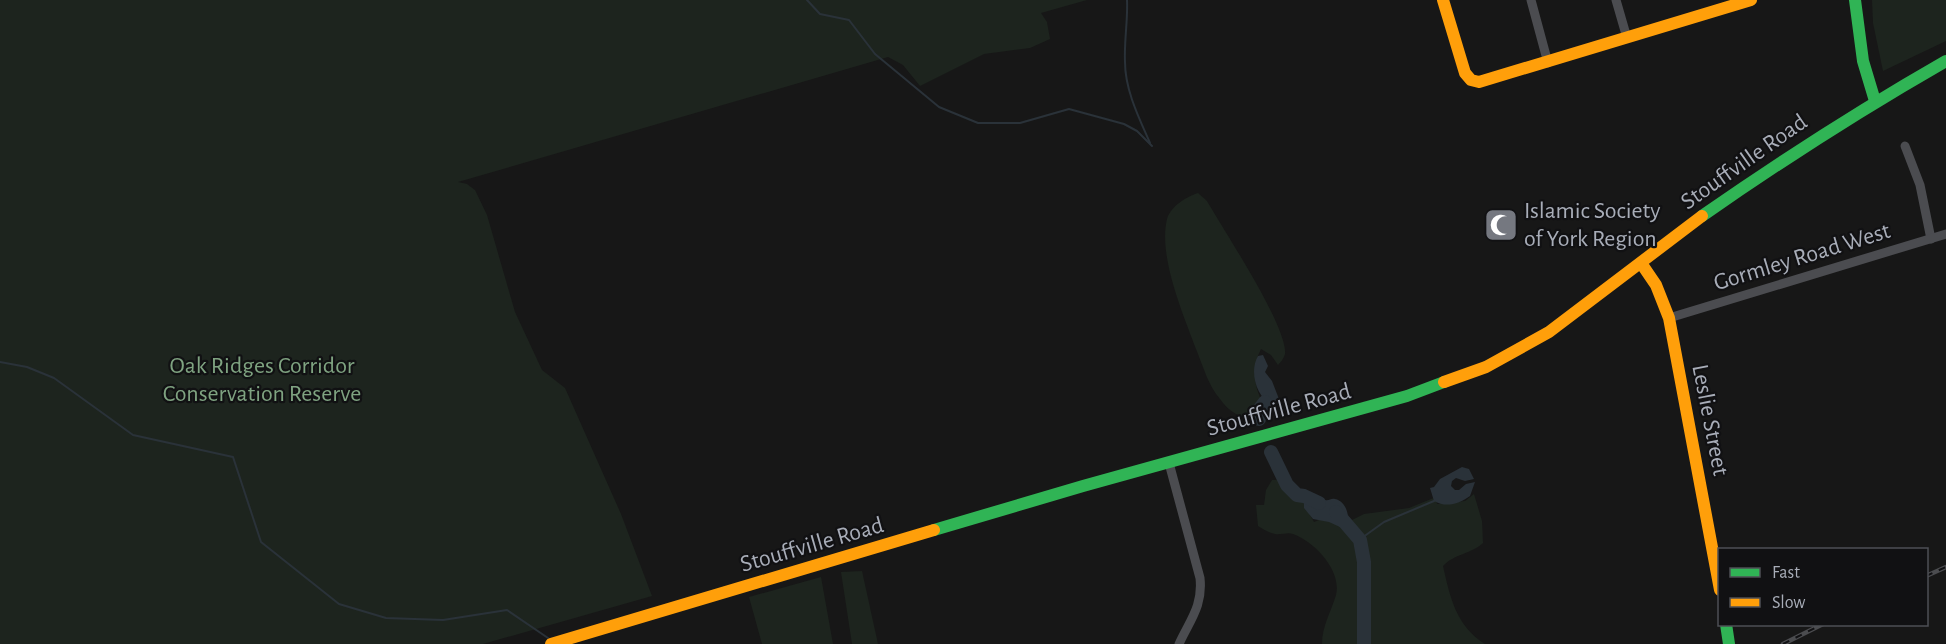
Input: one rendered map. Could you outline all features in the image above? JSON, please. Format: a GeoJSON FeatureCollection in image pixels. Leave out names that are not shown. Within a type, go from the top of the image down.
{"type":"FeatureCollection","features":[{"type":"Feature","properties":{"kind":"main road"},"geometry":{"type":"LineString","coordinates":[[1443,0],[1464,71],[1471,80],[1483,82],[1751,0]]}},
{"type":"Feature","properties":{"kind":"main road"},"geometry":{"type":"LineString","coordinates":[[1855,0],[1863,61],[1875,101]]}},
{"type":"Feature","properties":{"kind":"main road","name":"Stouffville Road"},"geometry":{"type":"LineString","coordinates":[[551,644],[1169,463],[1407,396],[1486,367],[1549,332],[1683,229],[1746,185],[1875,101],[1946,61]]}},
{"type":"Feature","properties":{"kind":"main road","name":"Leslie Street"},"geometry":{"type":"LineString","coordinates":[[1641,263],[1656,285],[1670,318],[1718,584]]}},
{"type":"Feature","properties":{"kind":"main road"},"geometry":{"type":"LineString","coordinates":[[1726,626],[1729,644]]}},
{"type":"Feature","properties":{"kind":"street"},"geometry":{"type":"LineString","coordinates":[[1531,0],[1548,63]]}},
{"type":"Feature","properties":{"kind":"street"},"geometry":{"type":"LineString","coordinates":[[1616,0],[1627,38]]}},
{"type":"Feature","properties":{"kind":"street"},"geometry":{"type":"LineString","coordinates":[[1905,146],[1920,185],[1931,238]]}},
{"type":"Feature","properties":{"kind":"street","name":"Gormley Road West"},"geometry":{"type":"LineString","coordinates":[[1670,318],[1946,234]]}},
{"type":"Feature","properties":{"kind":"street"},"geometry":{"type":"LineString","coordinates":[[1169,463],[1201,588],[1200,600],[1194,617],[1179,644]]}},
{"type":"Feature","properties":{"kind":"green space","name":"Oak Ridges Corridor Conservation Reserve"},"geometry":{"type":"Polygon","coordinates":[[[0,0],[1087,0],[1041,13],[1047,22],[1050,39],[1030,48],[984,54],[920,86],[903,65],[888,57],[458,182],[467,184],[475,190],[487,215],[515,312],[542,370],[565,388],[621,514],[652,596],[483,644],[0,644],[0,0]]]}},
{"type":"Feature","properties":{"kind":"green space"},"geometry":{"type":"Polygon","coordinates":[[[1872,0],[1946,0],[1946,41],[1883,71],[1873,23],[1872,0]]]}},
{"type":"Feature","properties":{"kind":"green space"},"geometry":{"type":"Polygon","coordinates":[[[1198,193],[1207,201],[1253,278],[1266,301],[1283,341],[1285,354],[1278,365],[1271,355],[1261,349],[1258,356],[1255,371],[1256,386],[1265,407],[1255,419],[1240,416],[1231,411],[1212,388],[1173,285],[1166,250],[1167,219],[1180,203],[1198,193]]]}},
{"type":"Feature","properties":{"kind":"green space"},"geometry":{"type":"Polygon","coordinates":[[[1272,480],[1284,480],[1300,497],[1314,522],[1326,517],[1342,525],[1364,514],[1409,508],[1436,497],[1437,504],[1465,501],[1474,494],[1482,521],[1483,543],[1443,566],[1448,589],[1461,620],[1475,637],[1485,644],[1322,644],[1325,625],[1336,595],[1335,576],[1318,550],[1301,538],[1291,533],[1273,533],[1258,526],[1256,505],[1264,505],[1266,490],[1272,480]]]}},
{"type":"Feature","properties":{"kind":"green space"},"geometry":{"type":"Polygon","coordinates":[[[862,571],[878,644],[852,644],[841,572],[862,571]]]}},
{"type":"Feature","properties":{"kind":"green space"},"geometry":{"type":"Polygon","coordinates":[[[821,577],[833,644],[762,644],[749,597],[821,577]]]}},
{"type":"Feature","properties":{"kind":"shaded area"},"geometry":{"type":"Polygon","coordinates":[[[1263,355],[1268,366],[1265,372],[1272,381],[1279,399],[1276,404],[1272,405],[1258,390],[1254,376],[1255,362],[1258,356],[1263,355]]]}},
{"type":"Feature","properties":{"kind":"shaded area"},"geometry":{"type":"Polygon","coordinates":[[[1462,467],[1469,469],[1474,479],[1465,481],[1456,478],[1452,481],[1451,486],[1459,490],[1466,484],[1475,482],[1470,496],[1452,504],[1434,501],[1430,488],[1434,487],[1440,479],[1462,467]]]}},
{"type":"Feature","properties":{"kind":"shaded area"},"geometry":{"type":"Polygon","coordinates":[[[1311,494],[1321,499],[1339,500],[1347,513],[1347,524],[1340,527],[1313,519],[1304,508],[1304,495],[1311,494]]]}},
{"type":"Feature","properties":{"kind":"waterway"},"geometry":{"type":"LineString","coordinates":[[807,0],[820,14],[849,20],[875,54],[939,107],[978,123],[1020,123],[1069,109],[1124,124],[1137,131],[1152,146]]}},
{"type":"Feature","properties":{"kind":"waterway"},"geometry":{"type":"LineString","coordinates":[[1127,0],[1125,54],[1127,83],[1133,104],[1150,143]]}},
{"type":"Feature","properties":{"kind":"waterway"},"geometry":{"type":"LineString","coordinates":[[0,362],[27,367],[54,378],[133,435],[233,457],[261,542],[339,604],[386,618],[443,620],[507,610],[548,638]]}},
{"type":"Feature","properties":{"kind":"waterway"},"geometry":{"type":"LineString","coordinates":[[1259,419],[1259,410],[1265,402]]}},
{"type":"Feature","properties":{"kind":"waterway"},"geometry":{"type":"LineString","coordinates":[[1271,452],[1287,485],[1297,495],[1319,503]]}},
{"type":"Feature","properties":{"kind":"waterway"},"geometry":{"type":"LineString","coordinates":[[1359,540],[1384,522],[1434,501]]}},
{"type":"Feature","properties":{"kind":"waterway"},"geometry":{"type":"LineString","coordinates":[[1336,512],[1360,540],[1364,562],[1364,644]]}},
{"type":"Feature","properties":{"kind":"railway"},"geometry":{"type":"LineString","coordinates":[[1928,575],[1946,567]]}},
{"type":"Feature","properties":{"kind":"railway"},"geometry":{"type":"LineString","coordinates":[[1783,644],[1819,626]]}},
{"type":"Feature","properties":{"kind":"traffic: fast"},"geometry":{"type":"LineString","coordinates":[[1855,0],[1863,61],[1875,101]]}},
{"type":"Feature","properties":{"kind":"traffic: fast"},"geometry":{"type":"LineString","coordinates":[[1702,216],[1822,136],[1946,61]]}},
{"type":"Feature","properties":{"kind":"traffic: fast"},"geometry":{"type":"LineString","coordinates":[[934,530],[1407,396],[1444,382]]}},
{"type":"Feature","properties":{"kind":"traffic: fast"},"geometry":{"type":"LineString","coordinates":[[1726,626],[1729,644]]}},
{"type":"Feature","properties":{"kind":"traffic: slow"},"geometry":{"type":"LineString","coordinates":[[1443,0],[1465,73],[1471,80],[1479,82],[1751,0]]}},
{"type":"Feature","properties":{"kind":"traffic: slow"},"geometry":{"type":"LineString","coordinates":[[1444,382],[1486,367],[1549,332],[1702,216]]}},
{"type":"Feature","properties":{"kind":"traffic: slow"},"geometry":{"type":"LineString","coordinates":[[1641,263],[1656,285],[1669,318],[1718,579]]}},
{"type":"Feature","properties":{"kind":"traffic: slow"},"geometry":{"type":"LineString","coordinates":[[551,644],[934,530]]}},
{"type":"Feature","properties":{"kind":"place","name":"Islamic Society of York Region"},"geometry":{"type":"Point","coordinates":[1501,225]}}]}
